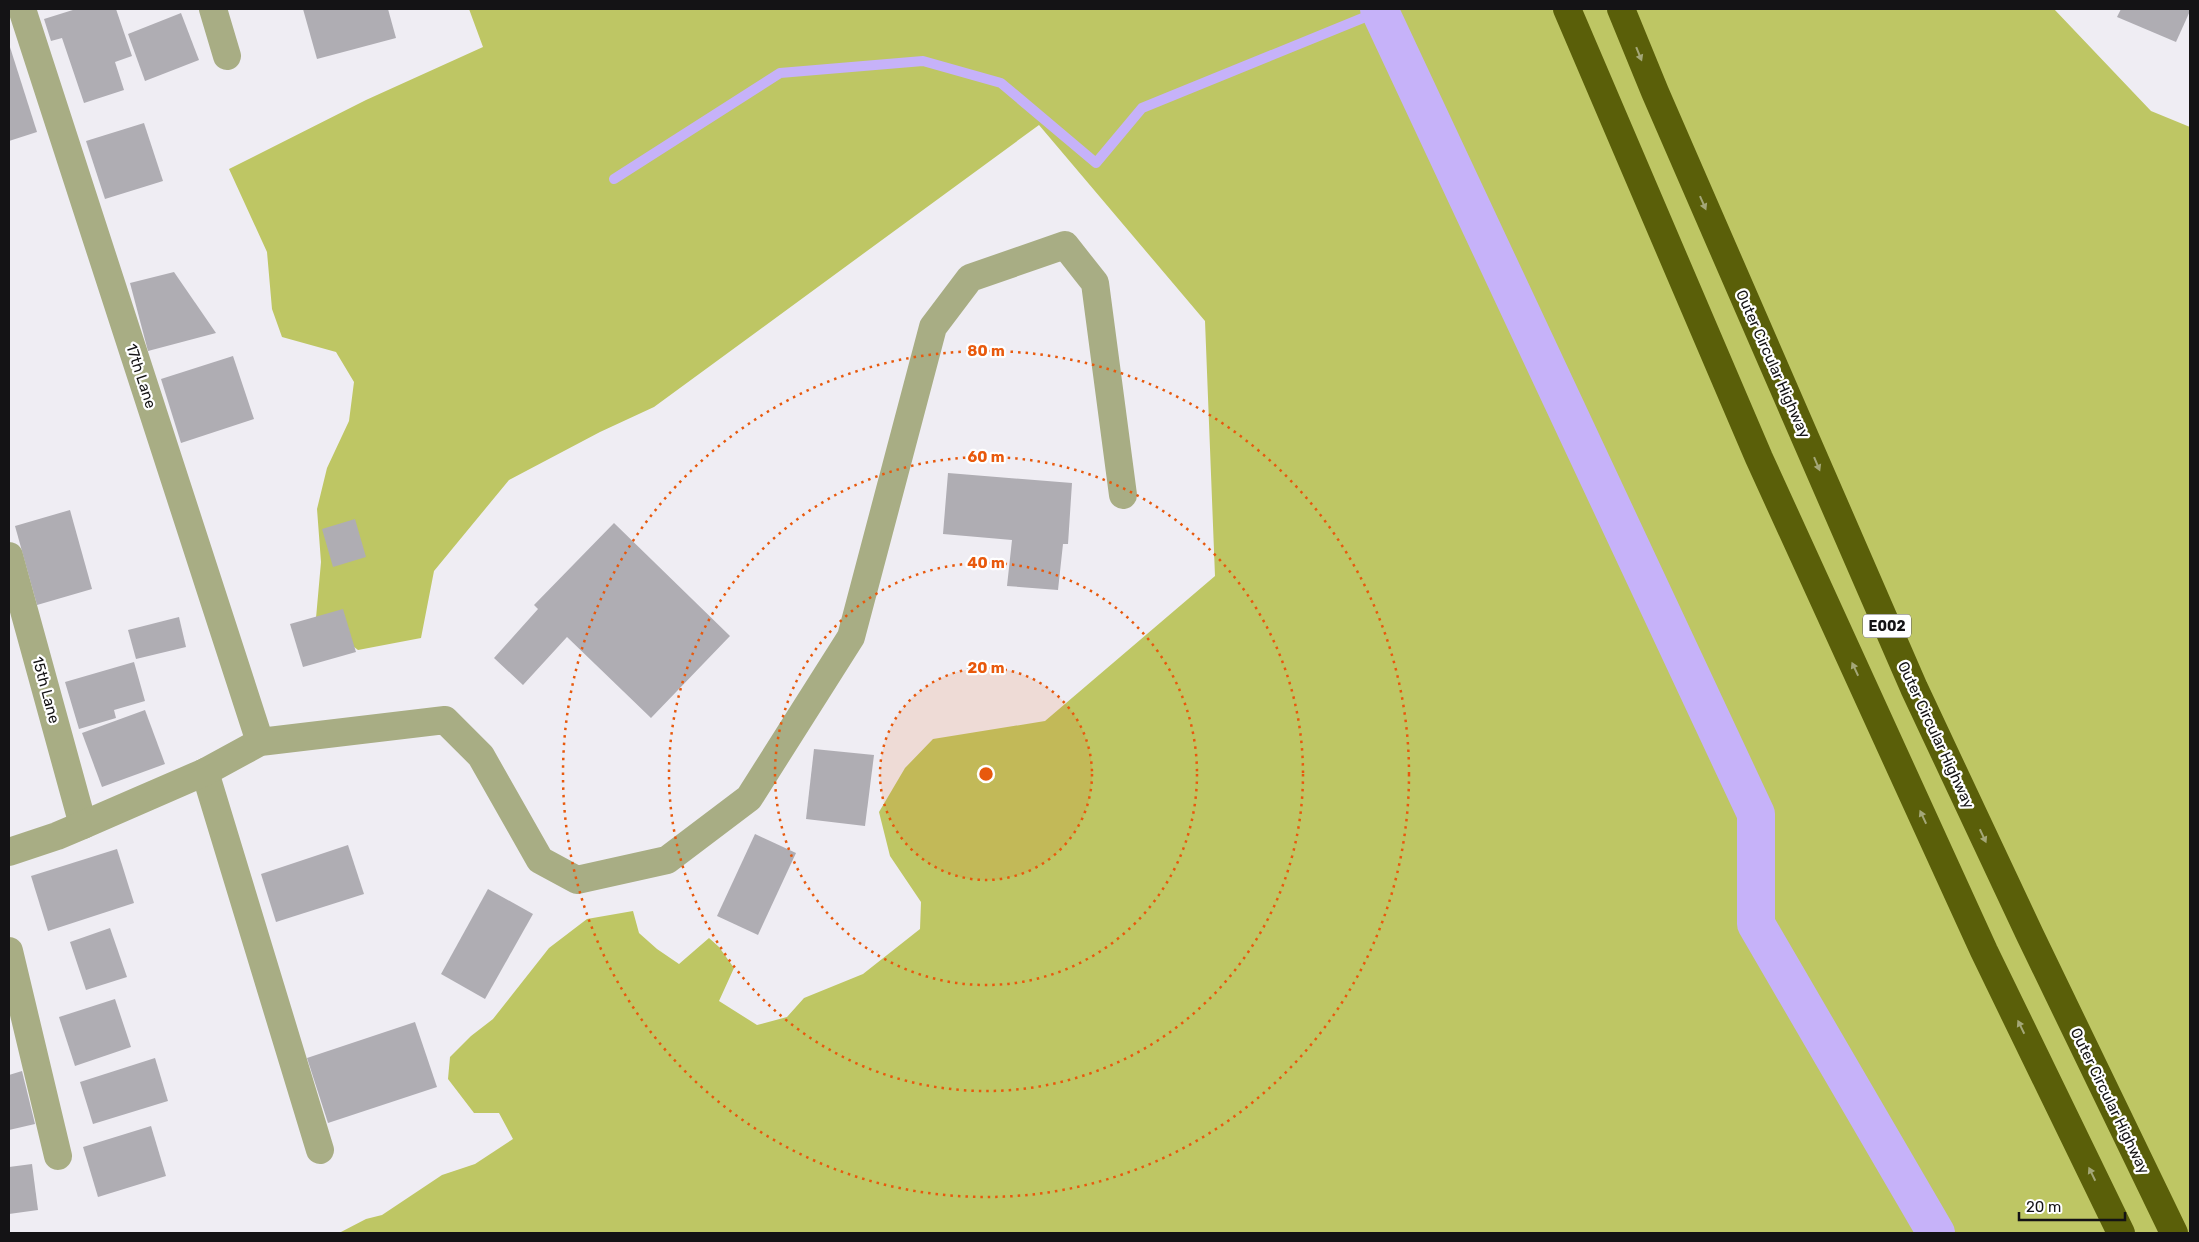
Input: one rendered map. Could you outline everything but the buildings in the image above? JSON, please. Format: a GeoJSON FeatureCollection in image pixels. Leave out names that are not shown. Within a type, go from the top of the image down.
{"type":"FeatureCollection","features":[{"type":"Feature","properties":{"kind":"highway","name":"E002"},"geometry":{"type":"LineString","coordinates":[[1567,9],[1758,458],[1984,951],[2121,1233]]}},
{"type":"Feature","properties":{"kind":"highway","name":"Outer Circular Highway"},"geometry":{"type":"LineString","coordinates":[[1621,9],[1659,101],[1914,688],[2030,935],[2174,1233]]}},
{"type":"Feature","properties":{"kind":"street","name":"17th Lane"},"geometry":{"type":"LineString","coordinates":[[22,9],[260,742]]}},
{"type":"Feature","properties":{"kind":"street"},"geometry":{"type":"LineString","coordinates":[[213,9],[227,56]]}},
{"type":"Feature","properties":{"kind":"street"},"geometry":{"type":"LineString","coordinates":[[9,852],[84,825],[205,772],[260,742],[445,720],[481,756],[540,860],[577,880],[667,860],[749,798],[851,638],[933,327],[970,278],[1065,245],[1095,282],[1123,496]]}},
{"type":"Feature","properties":{"kind":"street","name":"15th Lane"},"geometry":{"type":"LineString","coordinates":[[9,556],[84,825]]}},
{"type":"Feature","properties":{"kind":"street"},"geometry":{"type":"LineString","coordinates":[[205,772],[320,1150]]}},
{"type":"Feature","properties":{"kind":"street"},"geometry":{"type":"LineString","coordinates":[[9,951],[58,1156]]}},
{"type":"Feature","properties":{"kind":"green space"},"geometry":{"type":"Polygon","coordinates":[[[469,9],[2054,9],[2151,111],[2190,127],[2190,1233],[339,1233],[366,1219],[382,1215],[442,1175],[475,1164],[513,1139],[499,1113],[474,1113],[448,1079],[450,1057],[471,1036],[493,1019],[549,948],[587,919],[633,911],[639,933],[657,949],[679,964],[709,938],[719,947],[734,968],[719,1001],[757,1025],[787,1017],[804,998],[863,974],[920,929],[921,902],[890,856],[879,812],[905,768],[933,739],[1045,721],[1215,576],[1205,321],[1039,125],[654,407],[600,432],[509,480],[434,571],[421,638],[358,650],[316,618],[321,562],[317,509],[327,468],[349,421],[354,382],[336,352],[282,337],[272,309],[267,252],[229,169],[366,100],[483,47],[469,9]]]}},
{"type":"Feature","properties":{"kind":"waterway"},"geometry":{"type":"LineString","coordinates":[[1379,9],[1756,814],[1756,924],[1936,1233]]}},
{"type":"Feature","properties":{"kind":"waterway"},"geometry":{"type":"LineString","coordinates":[[614,179],[780,73],[923,61],[1001,83],[1096,163],[1142,108],[1380,11]]}}]}
